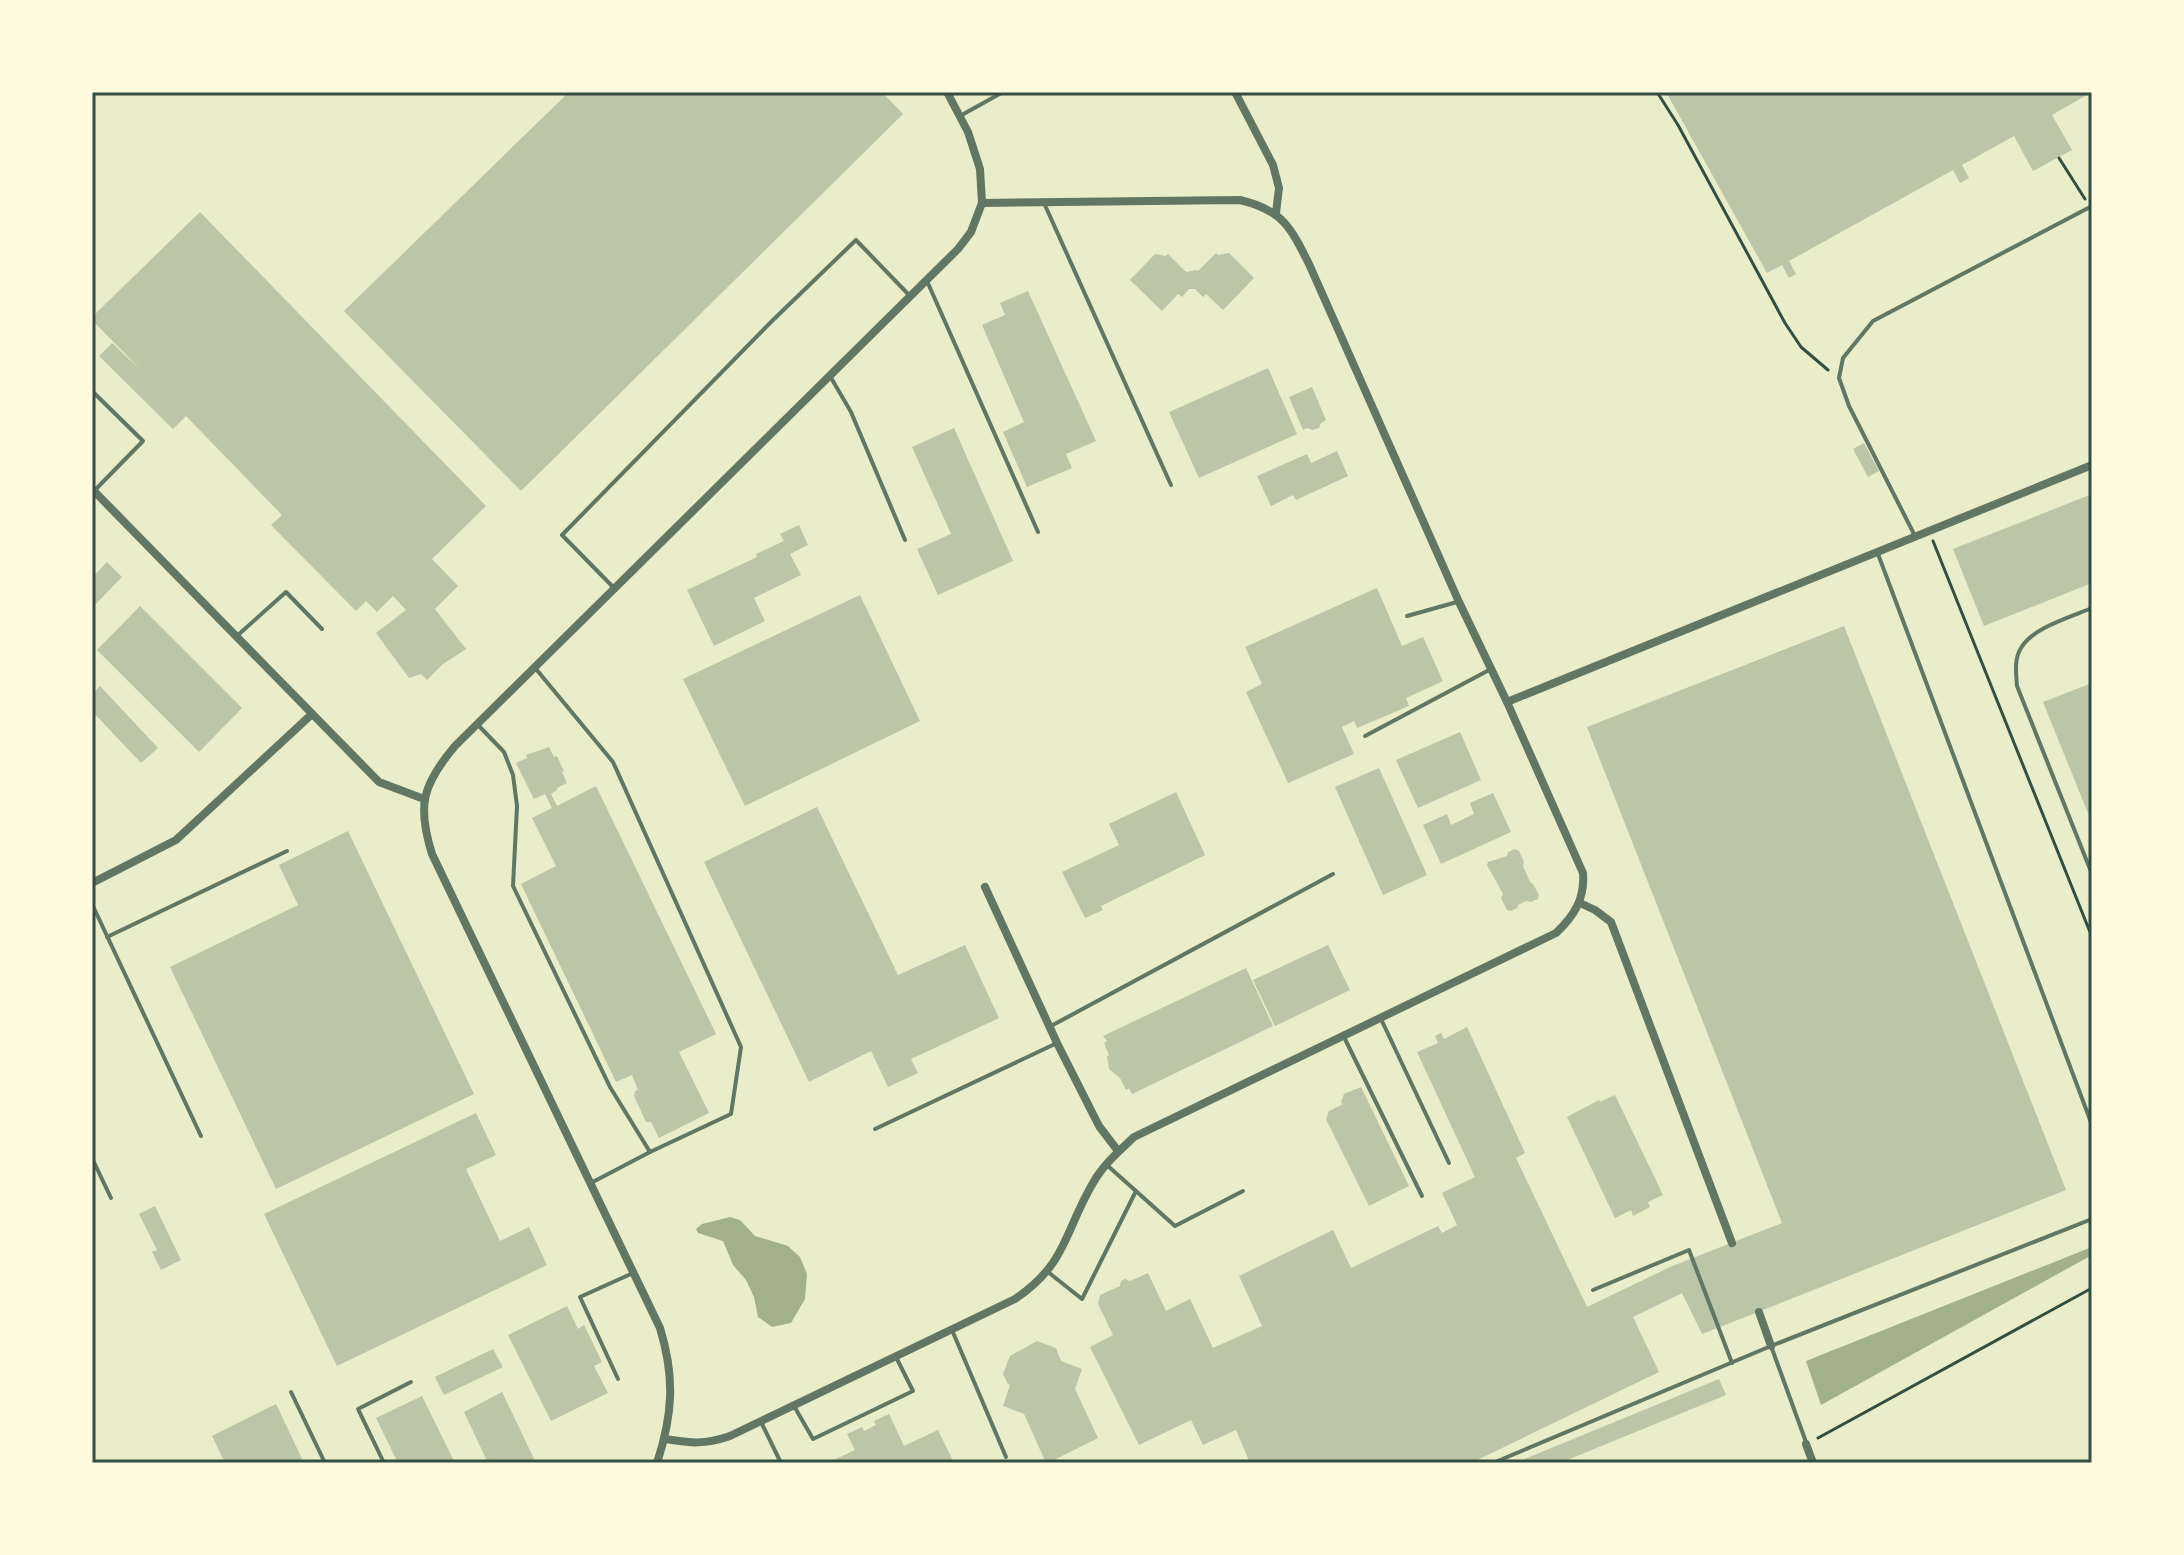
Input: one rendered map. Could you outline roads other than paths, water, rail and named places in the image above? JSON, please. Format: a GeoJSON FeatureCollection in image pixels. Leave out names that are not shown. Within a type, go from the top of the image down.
{"type":"FeatureCollection","features":[{"type":"Feature","properties":{"kind":"street"},"geometry":{"type":"LineString","coordinates":[[657,1463],[669,1417],[671,1386],[669,1357],[660,1328],[432,854],[424,827],[424,799],[436,769],[477,724],[927,281],[971,232],[982,203],[980,169],[968,132],[947,92]]}},
{"type":"Feature","properties":{"kind":"street"},"geometry":{"type":"LineString","coordinates":[[1235,92],[1273,165],[1279,188],[1276,213]]}},
{"type":"Feature","properties":{"kind":"street"},"geometry":{"type":"LineString","coordinates":[[665,1439],[694,1444],[710,1443],[761,1422],[1015,1299],[1048,1272],[1062,1251],[1094,1180],[1134,1137],[1556,933],[1580,903],[1583,873],[1309,264],[1296,238],[1276,213],[1240,200],[982,203]]}},
{"type":"Feature","properties":{"kind":"street"},"geometry":{"type":"LineString","coordinates":[[1507,702],[2092,465]]}},
{"type":"Feature","properties":{"kind":"street"},"geometry":{"type":"LineString","coordinates":[[93,490],[379,782],[424,799]]}},
{"type":"Feature","properties":{"kind":"street"},"geometry":{"type":"LineString","coordinates":[[92,883],[176,840],[312,714]]}},
{"type":"Feature","properties":{"kind":"street"},"geometry":{"type":"LineString","coordinates":[[985,887],[1057,1043],[1099,1126],[1118,1151]]}},
{"type":"Feature","properties":{"kind":"street"},"geometry":{"type":"LineString","coordinates":[[1580,903],[1611,922],[1732,1243]]}},
{"type":"Feature","properties":{"kind":"street"},"geometry":{"type":"LineString","coordinates":[[1759,1312],[1771,1346]]}},
{"type":"Feature","properties":{"kind":"street"},"geometry":{"type":"LineString","coordinates":[[1806,1444],[1813,1463]]}},
{"type":"Feature","properties":{"kind":"lane"},"geometry":{"type":"LineString","coordinates":[[960,116],[1003,92]]}},
{"type":"Feature","properties":{"kind":"lane"},"geometry":{"type":"LineString","coordinates":[[1043,201],[1171,485]]}},
{"type":"Feature","properties":{"kind":"lane"},"geometry":{"type":"LineString","coordinates":[[1915,536],[1849,406],[1839,378],[1843,358],[1873,321],[2091,206]]}},
{"type":"Feature","properties":{"kind":"lane"},"geometry":{"type":"LineString","coordinates":[[614,589],[562,535],[772,321],[856,240],[910,297]]}},
{"type":"Feature","properties":{"kind":"lane"},"geometry":{"type":"LineString","coordinates":[[927,281],[1038,532]]}},
{"type":"Feature","properties":{"kind":"lane"},"geometry":{"type":"LineString","coordinates":[[830,376],[851,412],[905,540]]}},
{"type":"Feature","properties":{"kind":"lane"},"geometry":{"type":"LineString","coordinates":[[92,391],[143,441],[93,490]]}},
{"type":"Feature","properties":{"kind":"lane"},"geometry":{"type":"LineString","coordinates":[[1877,551],[2092,1125]]}},
{"type":"Feature","properties":{"kind":"lane"},"geometry":{"type":"LineString","coordinates":[[236,637],[286,592],[322,629]]}},
{"type":"Feature","properties":{"kind":"lane"},"geometry":{"type":"LineString","coordinates":[[1407,616],[1459,602]]}},
{"type":"Feature","properties":{"kind":"lane"},"geometry":{"type":"LineString","coordinates":[[2092,608],[2033,634],[2020,649],[2016,665],[2017,686],[2092,874]]}},
{"type":"Feature","properties":{"kind":"lane"},"geometry":{"type":"LineString","coordinates":[[534,667],[613,762],[741,1047],[731,1114],[589,1184]]}},
{"type":"Feature","properties":{"kind":"lane"},"geometry":{"type":"LineString","coordinates":[[1365,736],[1491,669]]}},
{"type":"Feature","properties":{"kind":"lane"},"geometry":{"type":"LineString","coordinates":[[477,724],[504,752],[513,775],[517,806],[513,886],[610,1087],[650,1152]]}},
{"type":"Feature","properties":{"kind":"lane"},"geometry":{"type":"LineString","coordinates":[[107,937],[287,851]]}},
{"type":"Feature","properties":{"kind":"lane"},"geometry":{"type":"LineString","coordinates":[[1049,1027],[1333,874]]}},
{"type":"Feature","properties":{"kind":"lane"},"geometry":{"type":"LineString","coordinates":[[92,904],[201,1136]]}},
{"type":"Feature","properties":{"kind":"lane"},"geometry":{"type":"LineString","coordinates":[[1380,1017],[1449,1163]]}},
{"type":"Feature","properties":{"kind":"lane"},"geometry":{"type":"LineString","coordinates":[[1343,1035],[1422,1196]]}},
{"type":"Feature","properties":{"kind":"lane"},"geometry":{"type":"LineString","coordinates":[[875,1129],[1057,1043]]}},
{"type":"Feature","properties":{"kind":"lane"},"geometry":{"type":"LineString","coordinates":[[92,1158],[111,1198]]}},
{"type":"Feature","properties":{"kind":"lane"},"geometry":{"type":"LineString","coordinates":[[1106,1164],[1175,1226],[1243,1191]]}},
{"type":"Feature","properties":{"kind":"lane"},"geometry":{"type":"LineString","coordinates":[[1048,1272],[1082,1299],[1136,1191]]}},
{"type":"Feature","properties":{"kind":"lane"},"geometry":{"type":"LineString","coordinates":[[1493,1463],[1771,1346],[2092,1219]]}},
{"type":"Feature","properties":{"kind":"lane"},"geometry":{"type":"LineString","coordinates":[[1593,1290],[1689,1250],[1732,1363]]}},
{"type":"Feature","properties":{"kind":"lane"},"geometry":{"type":"LineString","coordinates":[[618,1379],[580,1297],[633,1273]]}},
{"type":"Feature","properties":{"kind":"lane"},"geometry":{"type":"LineString","coordinates":[[952,1330],[1006,1457]]}},
{"type":"Feature","properties":{"kind":"lane"},"geometry":{"type":"LineString","coordinates":[[1771,1346],[1806,1444]]}},
{"type":"Feature","properties":{"kind":"lane"},"geometry":{"type":"LineString","coordinates":[[794,1406],[813,1439],[913,1391],[896,1357]]}},
{"type":"Feature","properties":{"kind":"lane"},"geometry":{"type":"LineString","coordinates":[[384,1463],[358,1409],[411,1382]]}},
{"type":"Feature","properties":{"kind":"lane"},"geometry":{"type":"LineString","coordinates":[[291,1392],[325,1463]]}},
{"type":"Feature","properties":{"kind":"lane"},"geometry":{"type":"LineString","coordinates":[[761,1422],[781,1463]]}}]}
